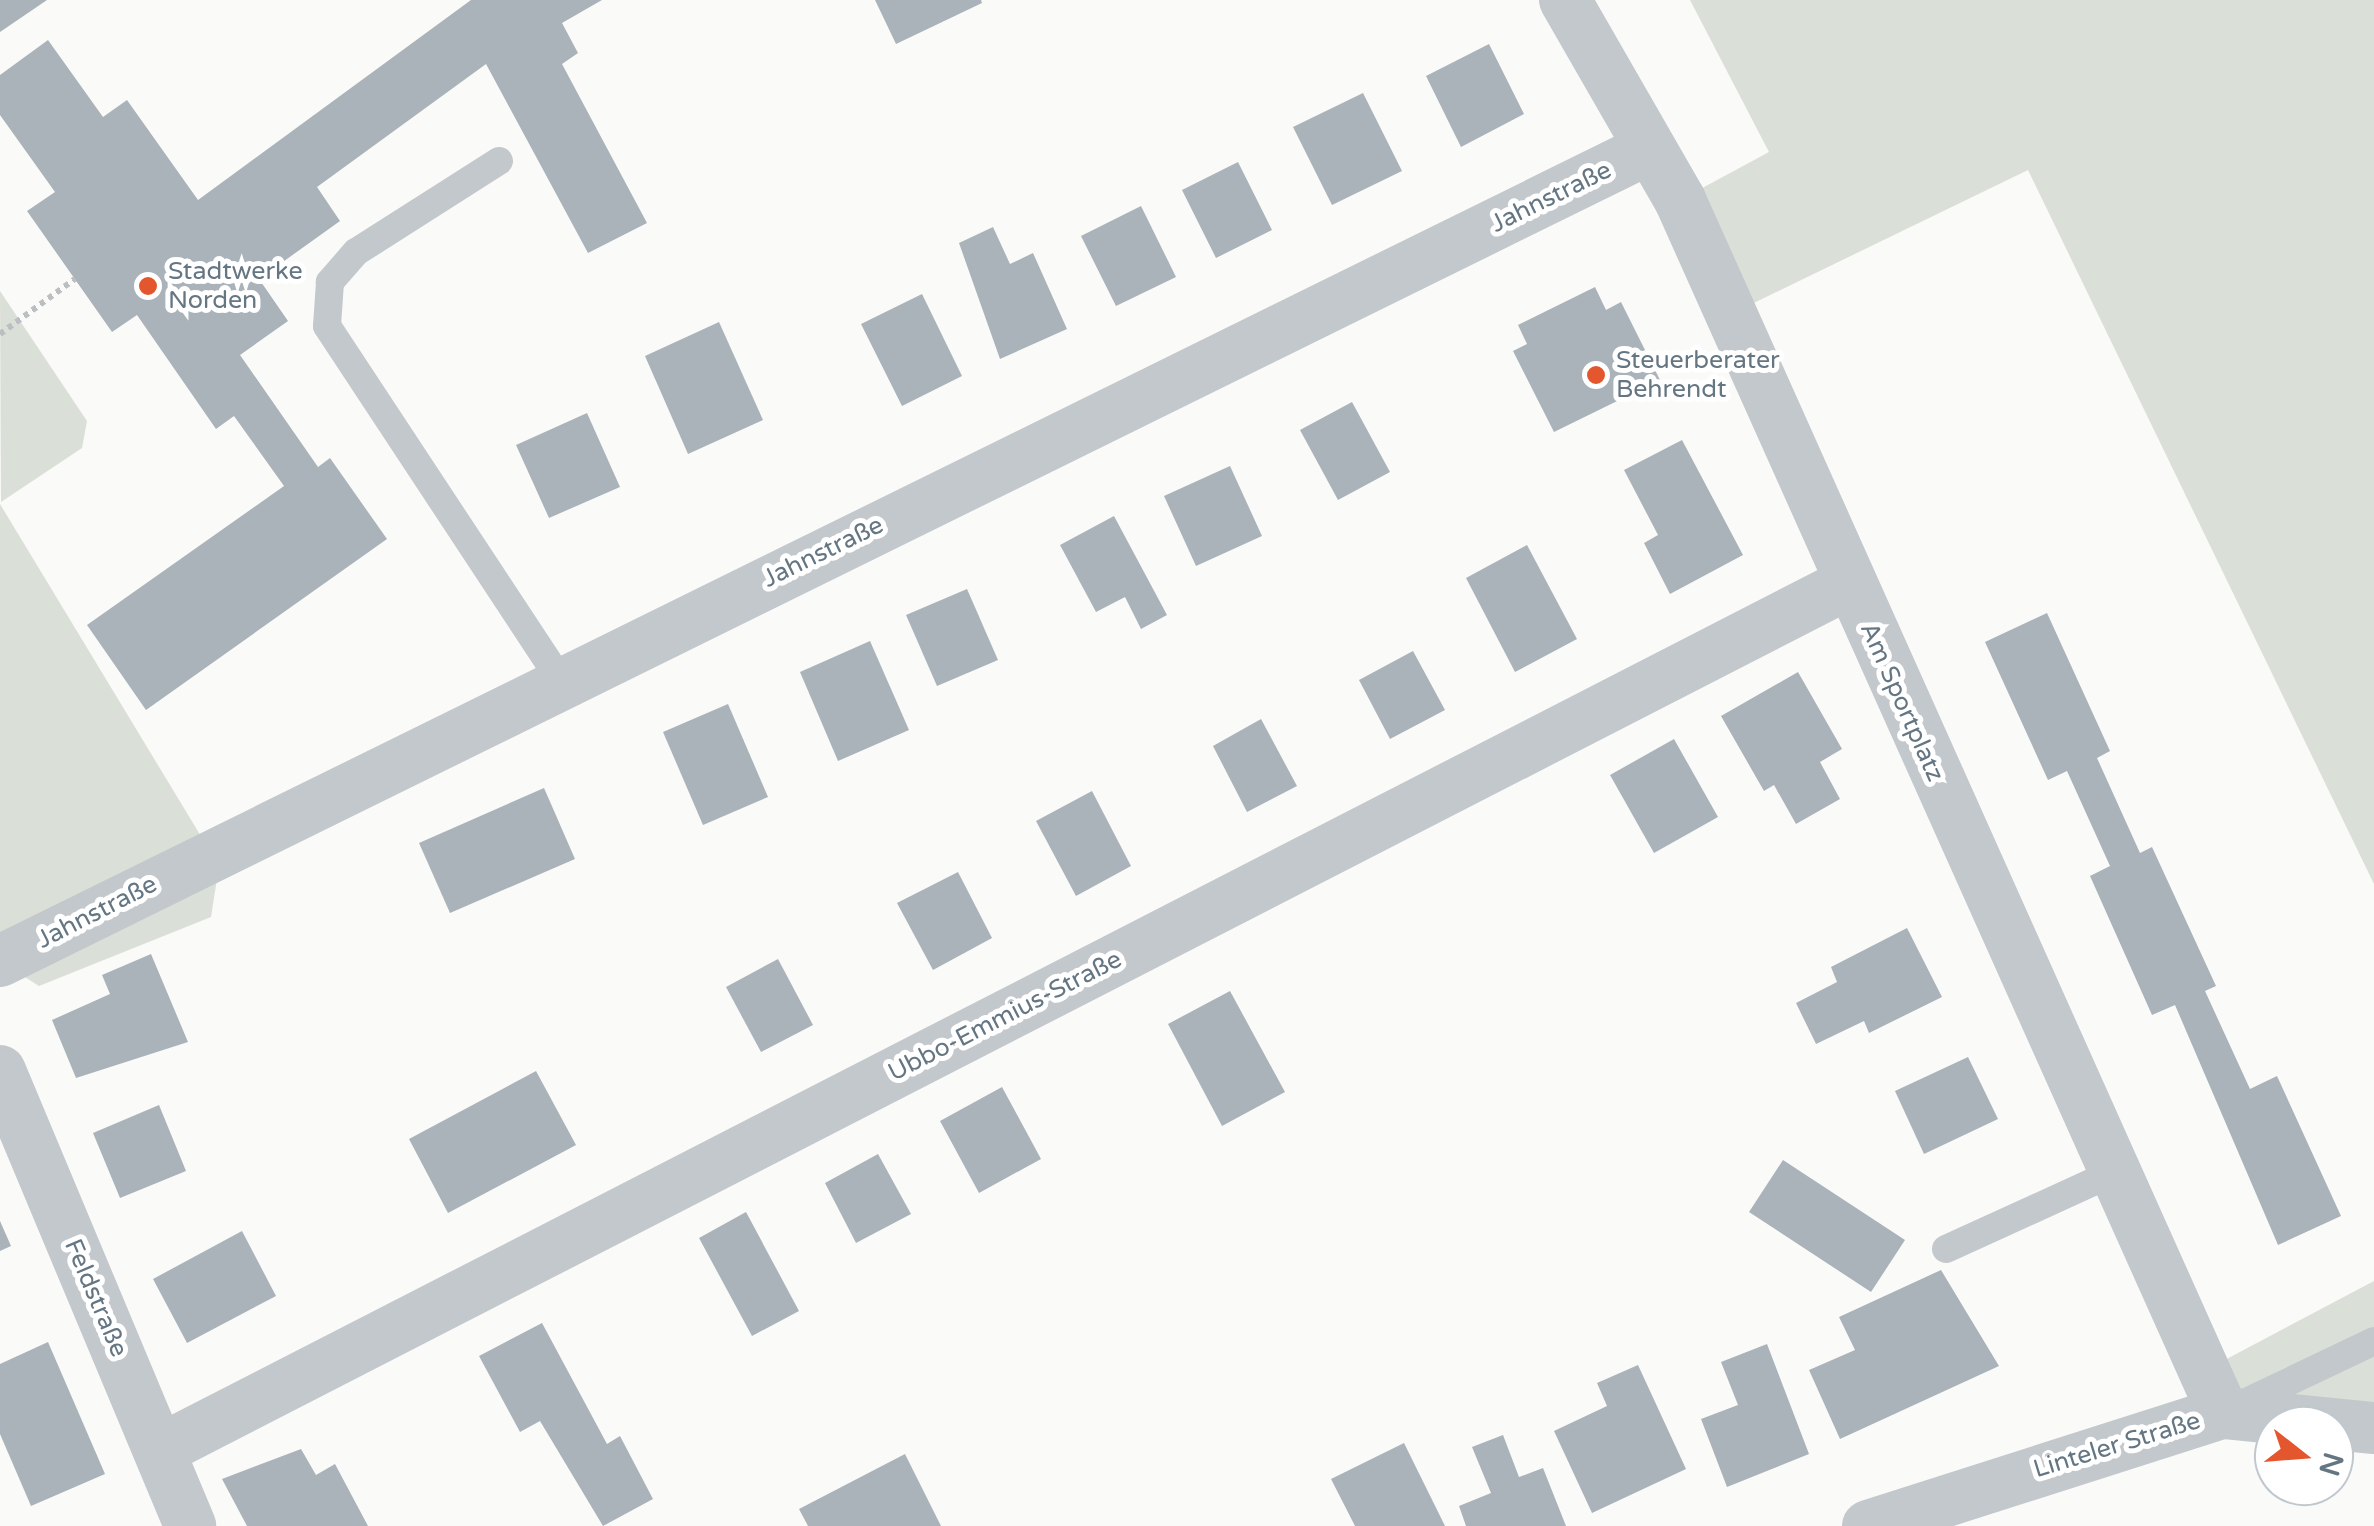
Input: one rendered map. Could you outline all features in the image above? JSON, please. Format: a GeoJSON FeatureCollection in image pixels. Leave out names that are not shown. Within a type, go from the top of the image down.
{"type":"FeatureCollection","features":[{"type":"Feature","properties":{"kind":"street","name":"Am Sportplatz"},"geometry":{"type":"LineString","coordinates":[[1565,0],[1687,216],[2223,1413]]}},
{"type":"Feature","properties":{"kind":"street","name":"Jahnstraße"},"geometry":{"type":"LineString","coordinates":[[0,961],[560,680],[1648,149]]}},
{"type":"Feature","properties":{"kind":"street","name":"Ubbo-Emmius-Straße"},"geometry":{"type":"LineString","coordinates":[[160,1450],[1849,584]]}},
{"type":"Feature","properties":{"kind":"street","name":"Feldstraße"},"geometry":{"type":"LineString","coordinates":[[0,1071],[190,1526]]}},
{"type":"Feature","properties":{"kind":"street","name":"Linteler Straße"},"geometry":{"type":"LineString","coordinates":[[1868,1526],[2223,1413],[2374,1428]]}},
{"type":"Feature","properties":{"kind":"lane"},"geometry":{"type":"LineString","coordinates":[[500,161],[356,252],[330,282],[326,326],[560,680]]}},
{"type":"Feature","properties":{"kind":"lane"},"geometry":{"type":"LineString","coordinates":[[1946,1249],[2113,1173]]}},
{"type":"Feature","properties":{"kind":"lane"},"geometry":{"type":"LineString","coordinates":[[2223,1413],[2374,1341]]}},
{"type":"Feature","properties":{"kind":"path"},"geometry":{"type":"LineString","coordinates":[[0,334],[75,279]]}},
{"type":"Feature","properties":{"kind":"shaded area"},"geometry":{"type":"Polygon","coordinates":[[[1690,0],[2374,0],[2374,884],[2028,170],[1731,314],[1680,200],[1769,152],[1690,0]]]}},
{"type":"Feature","properties":{"kind":"shaded area"},"geometry":{"type":"Polygon","coordinates":[[[0,291],[87,421],[82,448],[1,502],[0,291]]]}},
{"type":"Feature","properties":{"kind":"shaded area"},"geometry":{"type":"Polygon","coordinates":[[[0,504],[219,866],[211,917],[39,986],[0,961],[0,504]]]}},
{"type":"Feature","properties":{"kind":"shaded area"},"geometry":{"type":"Polygon","coordinates":[[[2374,1281],[2374,1428],[2354,1426],[2354,1406],[2254,1406],[2254,1416],[2223,1413],[2204,1371],[2374,1281]]]}},
{"type":"Feature","properties":{"kind":"building"},"geometry":{"type":"Polygon","coordinates":[[[0,0],[47,0],[0,32],[0,0]]]}},
{"type":"Feature","properties":{"kind":"building"},"geometry":{"type":"Polygon","coordinates":[[[471,0],[602,0],[562,23],[578,53],[562,64],[647,223],[588,253],[486,64],[317,187],[340,221],[259,279],[288,321],[240,355],[318,467],[330,458],[387,539],[146,710],[87,625],[284,486],[234,416],[216,429],[137,315],[112,332],[27,211],[55,192],[0,115],[0,75],[48,40],[103,117],[127,100],[198,200],[471,0]]]}},
{"type":"Feature","properties":{"kind":"building"},"geometry":{"type":"Polygon","coordinates":[[[875,0],[981,0],[982,3],[896,44],[875,0]]]}},
{"type":"Feature","properties":{"kind":"building"},"geometry":{"type":"Polygon","coordinates":[[[1489,44],[1524,114],[1461,147],[1426,76],[1489,44]]]}},
{"type":"Feature","properties":{"kind":"building"},"geometry":{"type":"Polygon","coordinates":[[[1363,93],[1402,171],[1332,205],[1293,127],[1363,93]]]}},
{"type":"Feature","properties":{"kind":"building"},"geometry":{"type":"Polygon","coordinates":[[[1238,162],[1272,230],[1216,258],[1182,190],[1238,162]]]}},
{"type":"Feature","properties":{"kind":"building"},"geometry":{"type":"Polygon","coordinates":[[[1141,206],[1176,277],[1116,306],[1081,236],[1141,206]]]}},
{"type":"Feature","properties":{"kind":"building"},"geometry":{"type":"Polygon","coordinates":[[[993,227],[1010,264],[1033,253],[1067,329],[1000,359],[959,243],[993,227]]]}},
{"type":"Feature","properties":{"kind":"building"},"geometry":{"type":"Polygon","coordinates":[[[1595,287],[1606,310],[1621,302],[1660,380],[1554,432],[1513,351],[1527,344],[1518,325],[1595,287]]]}},
{"type":"Feature","properties":{"kind":"building"},"geometry":{"type":"Polygon","coordinates":[[[922,294],[962,376],[902,406],[861,324],[922,294]]]}},
{"type":"Feature","properties":{"kind":"building"},"geometry":{"type":"Polygon","coordinates":[[[719,322],[763,420],[688,454],[645,356],[719,322]]]}},
{"type":"Feature","properties":{"kind":"building"},"geometry":{"type":"Polygon","coordinates":[[[1352,402],[1390,472],[1338,500],[1300,430],[1352,402]]]}},
{"type":"Feature","properties":{"kind":"building"},"geometry":{"type":"Polygon","coordinates":[[[587,413],[620,487],[549,518],[516,445],[587,413]]]}},
{"type":"Feature","properties":{"kind":"building"},"geometry":{"type":"Polygon","coordinates":[[[1682,440],[1743,555],[1670,594],[1644,543],[1658,535],[1624,470],[1682,440]]]}},
{"type":"Feature","properties":{"kind":"building"},"geometry":{"type":"Polygon","coordinates":[[[1230,466],[1262,536],[1196,566],[1164,496],[1230,466]]]}},
{"type":"Feature","properties":{"kind":"building"},"geometry":{"type":"Polygon","coordinates":[[[1114,516],[1167,615],[1141,629],[1125,597],[1096,612],[1060,545],[1114,516]]]}},
{"type":"Feature","properties":{"kind":"building"},"geometry":{"type":"Polygon","coordinates":[[[1527,545],[1577,639],[1515,672],[1466,578],[1527,545]]]}},
{"type":"Feature","properties":{"kind":"building"},"geometry":{"type":"Polygon","coordinates":[[[967,589],[998,660],[937,686],[906,615],[967,589]]]}},
{"type":"Feature","properties":{"kind":"building"},"geometry":{"type":"Polygon","coordinates":[[[2047,613],[2110,751],[2097,758],[2140,853],[2152,847],[2216,986],[2205,991],[2250,1089],[2277,1076],[2341,1216],[2278,1245],[2175,1005],[2152,1015],[2090,876],[2110,866],[2067,771],[2048,780],[1985,642],[2047,613]]]}},
{"type":"Feature","properties":{"kind":"building"},"geometry":{"type":"Polygon","coordinates":[[[870,641],[909,730],[838,761],[800,672],[870,641]]]}},
{"type":"Feature","properties":{"kind":"building"},"geometry":{"type":"Polygon","coordinates":[[[1413,651],[1445,710],[1390,739],[1359,680],[1413,651]]]}},
{"type":"Feature","properties":{"kind":"building"},"geometry":{"type":"Polygon","coordinates":[[[1798,672],[1842,749],[1820,762],[1840,799],[1796,824],[1774,785],[1764,791],[1721,716],[1798,672]]]}},
{"type":"Feature","properties":{"kind":"building"},"geometry":{"type":"Polygon","coordinates":[[[728,704],[768,797],[703,825],[663,732],[728,704]]]}},
{"type":"Feature","properties":{"kind":"building"},"geometry":{"type":"Polygon","coordinates":[[[1261,719],[1297,786],[1247,812],[1213,746],[1261,719]]]}},
{"type":"Feature","properties":{"kind":"building"},"geometry":{"type":"Polygon","coordinates":[[[1674,739],[1718,817],[1654,853],[1610,775],[1674,739]]]}},
{"type":"Feature","properties":{"kind":"building"},"geometry":{"type":"Polygon","coordinates":[[[544,788],[575,859],[450,913],[419,843],[544,788]]]}},
{"type":"Feature","properties":{"kind":"building"},"geometry":{"type":"Polygon","coordinates":[[[1092,791],[1131,866],[1076,896],[1036,821],[1092,791]]]}},
{"type":"Feature","properties":{"kind":"building"},"geometry":{"type":"Polygon","coordinates":[[[958,872],[992,938],[933,970],[897,903],[958,872]]]}},
{"type":"Feature","properties":{"kind":"building"},"geometry":{"type":"Polygon","coordinates":[[[1907,928],[1942,997],[1869,1033],[1864,1021],[1816,1044],[1796,1003],[1837,982],[1831,967],[1907,928]]]}},
{"type":"Feature","properties":{"kind":"building"},"geometry":{"type":"Polygon","coordinates":[[[151,954],[188,1042],[76,1078],[52,1020],[110,994],[102,975],[151,954]]]}},
{"type":"Feature","properties":{"kind":"building"},"geometry":{"type":"Polygon","coordinates":[[[778,959],[813,1025],[761,1052],[726,987],[778,959]]]}},
{"type":"Feature","properties":{"kind":"building"},"geometry":{"type":"Polygon","coordinates":[[[1230,991],[1285,1092],[1222,1126],[1168,1024],[1230,991]]]}},
{"type":"Feature","properties":{"kind":"building"},"geometry":{"type":"Polygon","coordinates":[[[1968,1057],[1998,1119],[1924,1154],[1895,1091],[1968,1057]]]}},
{"type":"Feature","properties":{"kind":"building"},"geometry":{"type":"Polygon","coordinates":[[[536,1071],[576,1145],[448,1213],[409,1139],[536,1071]]]}},
{"type":"Feature","properties":{"kind":"building"},"geometry":{"type":"Polygon","coordinates":[[[1002,1087],[1041,1159],[979,1193],[940,1121],[1002,1087]]]}},
{"type":"Feature","properties":{"kind":"building"},"geometry":{"type":"Polygon","coordinates":[[[159,1105],[186,1171],[120,1198],[93,1133],[159,1105]]]}},
{"type":"Feature","properties":{"kind":"building"},"geometry":{"type":"Polygon","coordinates":[[[878,1154],[911,1214],[856,1243],[825,1183],[878,1154]]]}},
{"type":"Feature","properties":{"kind":"building"},"geometry":{"type":"Polygon","coordinates":[[[1783,1160],[1905,1240],[1871,1292],[1749,1212],[1783,1160]]]}},
{"type":"Feature","properties":{"kind":"building"},"geometry":{"type":"Polygon","coordinates":[[[746,1212],[799,1311],[752,1336],[699,1238],[746,1212]]]}},
{"type":"Feature","properties":{"kind":"building"},"geometry":{"type":"Polygon","coordinates":[[[0,1221],[11,1246],[0,1251],[0,1221]]]}},
{"type":"Feature","properties":{"kind":"building"},"geometry":{"type":"Polygon","coordinates":[[[242,1231],[276,1296],[187,1343],[153,1279],[242,1231]]]}},
{"type":"Feature","properties":{"kind":"building"},"geometry":{"type":"Polygon","coordinates":[[[1941,1270],[1999,1366],[1840,1439],[1809,1370],[1855,1350],[1839,1317],[1941,1270]]]}},
{"type":"Feature","properties":{"kind":"building"},"geometry":{"type":"Polygon","coordinates":[[[542,1323],[607,1444],[620,1436],[653,1499],[603,1526],[540,1421],[520,1432],[479,1356],[542,1323]]]}},
{"type":"Feature","properties":{"kind":"building"},"geometry":{"type":"Polygon","coordinates":[[[48,1342],[105,1474],[31,1506],[0,1434],[0,1364],[48,1342]]]}},
{"type":"Feature","properties":{"kind":"building"},"geometry":{"type":"Polygon","coordinates":[[[1767,1344],[1809,1454],[1727,1487],[1701,1419],[1738,1405],[1721,1362],[1767,1344]]]}},
{"type":"Feature","properties":{"kind":"building"},"geometry":{"type":"Polygon","coordinates":[[[1638,1365],[1686,1469],[1592,1513],[1554,1431],[1607,1406],[1597,1383],[1638,1365]]]}},
{"type":"Feature","properties":{"kind":"building"},"geometry":{"type":"Polygon","coordinates":[[[1503,1435],[1519,1477],[1543,1468],[1566,1526],[1466,1526],[1459,1506],[1491,1493],[1472,1447],[1503,1435]]]}},
{"type":"Feature","properties":{"kind":"building"},"geometry":{"type":"Polygon","coordinates":[[[1404,1443],[1445,1526],[1355,1526],[1331,1479],[1404,1443]]]}},
{"type":"Feature","properties":{"kind":"building"},"geometry":{"type":"Polygon","coordinates":[[[301,1449],[316,1475],[335,1464],[368,1526],[247,1526],[222,1479],[301,1449]]]}},
{"type":"Feature","properties":{"kind":"building"},"geometry":{"type":"Polygon","coordinates":[[[905,1454],[941,1526],[808,1526],[799,1509],[905,1454]]]}},
{"type":"Feature","properties":{"kind":"place","name":"Stadtwerke Norden"},"geometry":{"type":"Point","coordinates":[148,286]}},
{"type":"Feature","properties":{"kind":"place","name":"Steuerberater Behrendt"},"geometry":{"type":"Point","coordinates":[1596,375]}}]}
